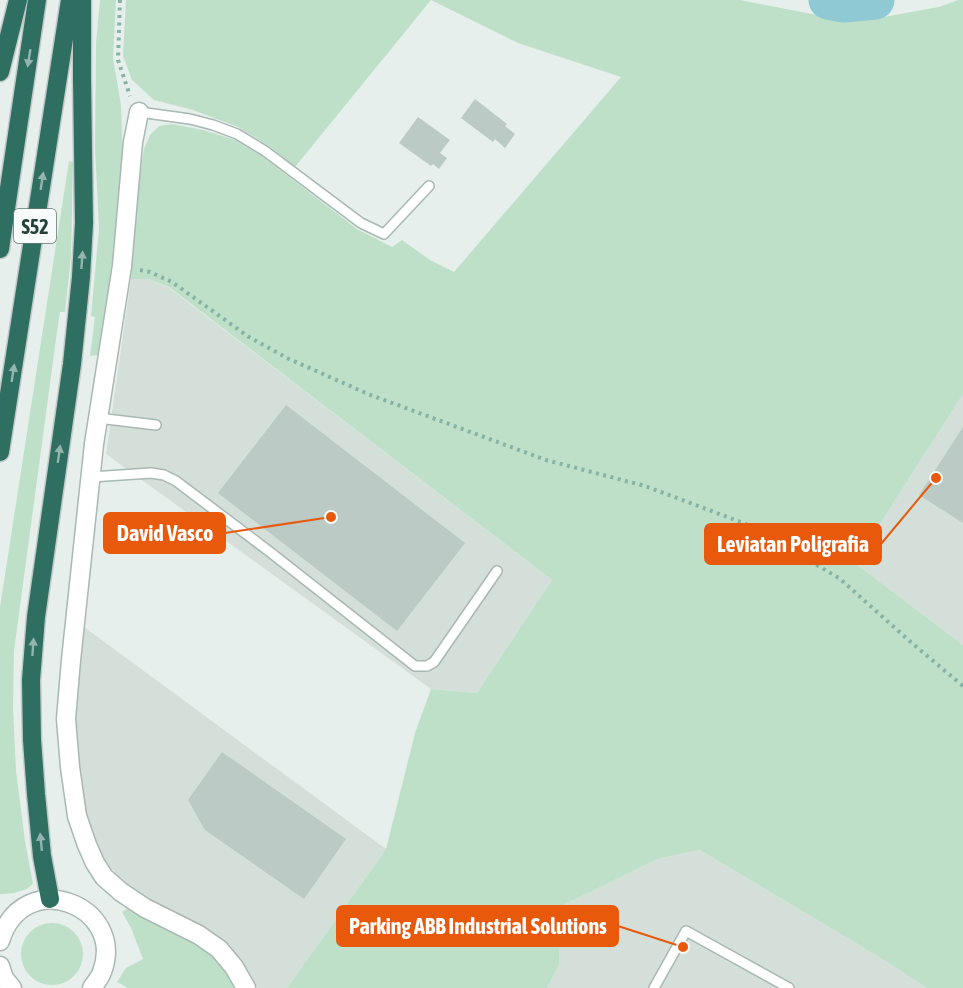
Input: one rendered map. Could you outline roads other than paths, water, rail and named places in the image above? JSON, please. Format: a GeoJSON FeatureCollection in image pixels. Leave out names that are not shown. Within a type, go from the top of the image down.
{"type":"FeatureCollection","features":[{"type":"Feature","properties":{"kind":"highway"},"geometry":{"type":"LineString","coordinates":[[0,72],[18,0]]}},
{"type":"Feature","properties":{"kind":"highway","name":"S52"},"geometry":{"type":"LineString","coordinates":[[0,249],[37,0]]}},
{"type":"Feature","properties":{"kind":"highway","name":"S52"},"geometry":{"type":"LineString","coordinates":[[0,452],[69,0]]}},
{"type":"Feature","properties":{"kind":"highway"},"geometry":{"type":"LineString","coordinates":[[50,900],[42,856],[36,794],[31,680],[36,617],[72,364],[81,277],[84,223],[82,0]]}},
{"type":"Feature","properties":{"kind":"street"},"geometry":{"type":"LineString","coordinates":[[139,112],[133,142],[122,266],[90,477],[66,719],[70,767],[77,816],[87,845],[104,877],[145,908],[199,935],[219,949],[234,967],[246,988]]}},
{"type":"Feature","properties":{"kind":"street"},"geometry":{"type":"LineString","coordinates":[[1,933],[12,917],[23,908],[36,902],[50,900],[68,902],[84,910],[96,922],[104,938],[106,956],[102,973],[92,988]]}},
{"type":"Feature","properties":{"kind":"street"},"geometry":{"type":"LineString","coordinates":[[0,966],[4,978],[12,988]]}},
{"type":"Feature","properties":{"kind":"lane"},"geometry":{"type":"LineString","coordinates":[[139,112],[190,119],[237,134],[265,151],[361,223],[384,234],[429,186]]}},
{"type":"Feature","properties":{"kind":"lane"},"geometry":{"type":"LineString","coordinates":[[98,418],[156,425]]}},
{"type":"Feature","properties":{"kind":"lane"},"geometry":{"type":"LineString","coordinates":[[90,477],[151,473],[176,481],[415,666],[427,666],[434,662],[497,571]]}},
{"type":"Feature","properties":{"kind":"lane"},"geometry":{"type":"LineString","coordinates":[[654,988],[686,931],[789,988]]}},
{"type":"Feature","properties":{"kind":"waterway"},"geometry":{"type":"LineString","coordinates":[[828,0],[844,3],[875,0]]}},
{"type":"Feature","properties":{"kind":"place","name":"Leviatan Poligrafia"},"geometry":{"type":"Point","coordinates":[936,478]}},
{"type":"Feature","properties":{"kind":"place","name":"David Vasco"},"geometry":{"type":"Point","coordinates":[331,517]}},
{"type":"Feature","properties":{"kind":"place","name":"Parking ABB Industrial Solutions"},"geometry":{"type":"Point","coordinates":[683,947]}}]}
